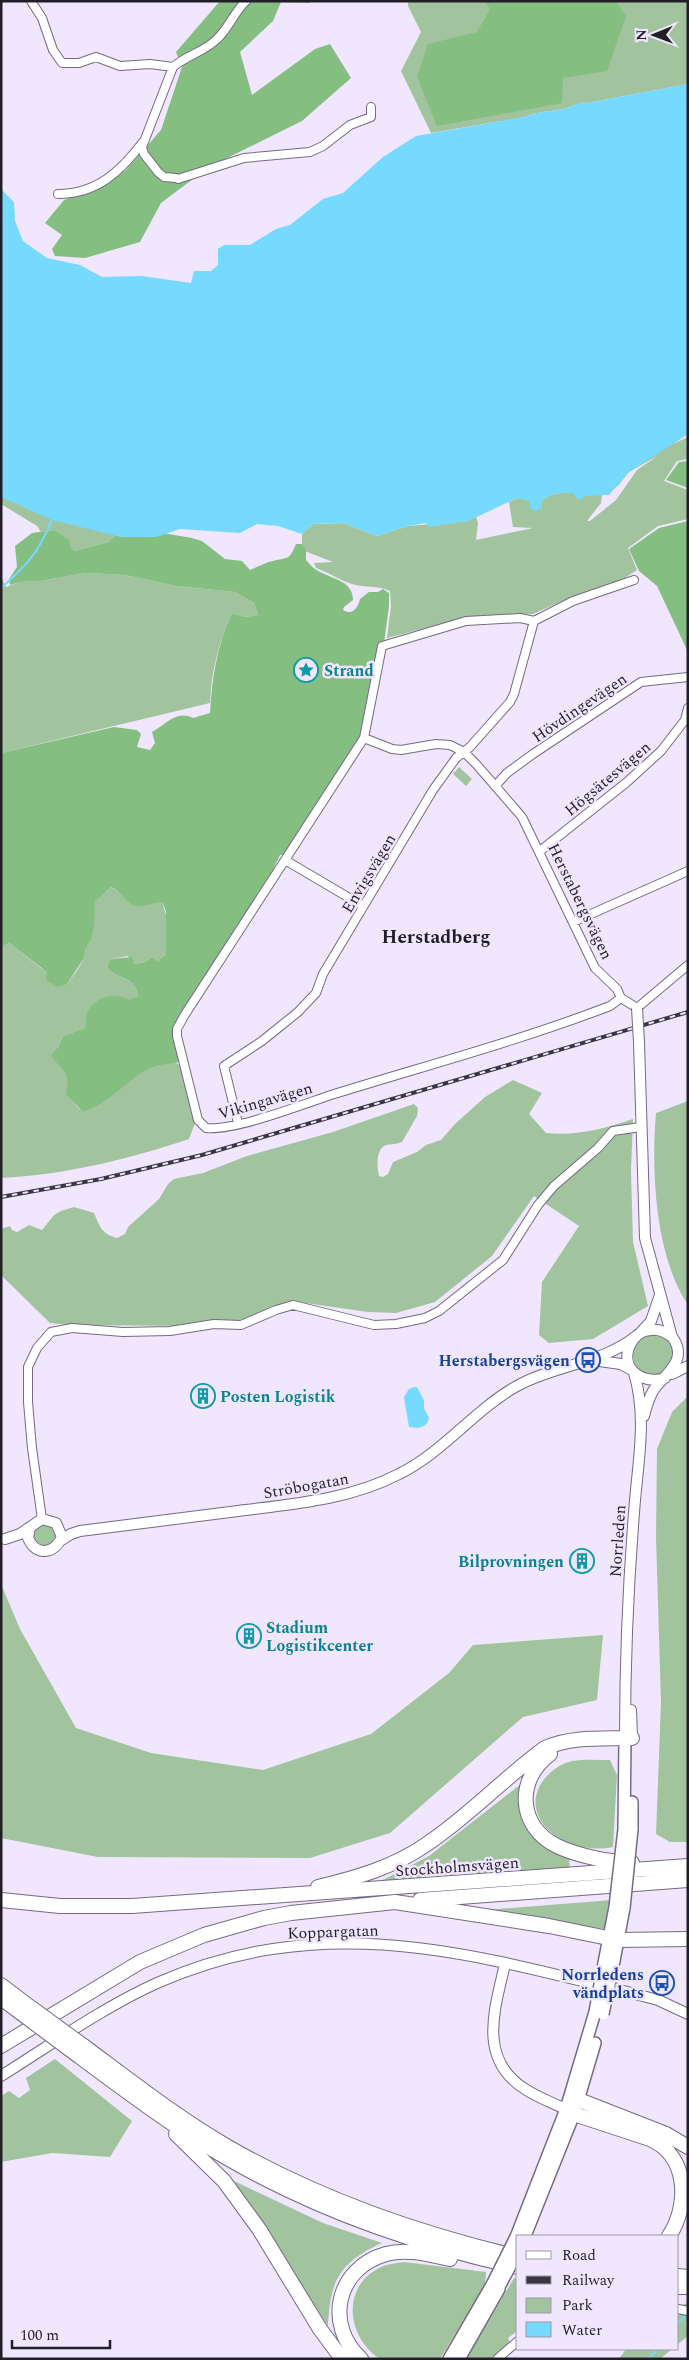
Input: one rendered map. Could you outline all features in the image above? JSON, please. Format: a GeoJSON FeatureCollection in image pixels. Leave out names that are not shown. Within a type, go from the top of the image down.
{"type":"FeatureCollection","features":[{"type":"Feature","properties":{"kind":"highway"},"geometry":{"type":"LineString","coordinates":[[276,1897],[367,1874],[415,1852],[447,1830],[545,1748],[557,1743],[573,1740],[629,1743]]}},
{"type":"Feature","properties":{"kind":"highway"},"geometry":{"type":"LineString","coordinates":[[629,1743],[567,1748],[553,1753],[541,1761],[532,1773],[526,1788],[525,1804],[533,1825],[556,1846],[584,1855],[629,1863],[688,1865]]}},
{"type":"Feature","properties":{"kind":"highway","name":"Stockholmsvägen"},"geometry":{"type":"LineString","coordinates":[[1,1900],[60,1906],[95,1907],[276,1897],[688,1865]]}},
{"type":"Feature","properties":{"kind":"highway","name":"Stockholmsvägen"},"geometry":{"type":"LineString","coordinates":[[395,1902],[688,1880]]}},
{"type":"Feature","properties":{"kind":"highway"},"geometry":{"type":"LineString","coordinates":[[1,2046],[140,1962],[204,1935],[246,1922],[291,1913],[395,1902],[614,1939],[688,1939]]}},
{"type":"Feature","properties":{"kind":"highway"},"geometry":{"type":"LineString","coordinates":[[1,1985],[26,2010],[80,2051],[142,2103],[224,2181],[259,2229],[320,2329],[337,2352],[345,2359]]}},
{"type":"Feature","properties":{"kind":"highway"},"geometry":{"type":"LineString","coordinates":[[1,1998],[26,2010]]}},
{"type":"Feature","properties":{"kind":"highway"},"geometry":{"type":"LineString","coordinates":[[80,2051],[193,2125],[290,2180],[397,2223],[516,2256]]}},
{"type":"Feature","properties":{"kind":"highway"},"geometry":{"type":"LineString","coordinates":[[142,2103],[222,2155],[286,2189],[402,2236],[516,2268]]}},
{"type":"Feature","properties":{"kind":"highway"},"geometry":{"type":"LineString","coordinates":[[572,2106],[666,2134],[688,2147]]}},
{"type":"Feature","properties":{"kind":"highway"},"geometry":{"type":"LineString","coordinates":[[572,2106],[659,2143],[673,2156],[686,2182],[686,2202],[679,2224],[670,2235]]}},
{"type":"Feature","properties":{"kind":"highway"},"geometry":{"type":"LineString","coordinates":[[474,2246],[516,2252]]}},
{"type":"Feature","properties":{"kind":"highway"},"geometry":{"type":"LineString","coordinates":[[361,2359],[350,2348],[342,2330],[339,2314],[340,2300],[346,2283],[358,2268],[373,2258],[388,2253],[420,2253],[485,2266],[516,2268]]}},
{"type":"Feature","properties":{"kind":"main road"},"geometry":{"type":"LineString","coordinates":[[520,2235],[572,2106],[599,2013],[620,1908],[628,1829],[629,1743]]}},
{"type":"Feature","properties":{"kind":"main road"},"geometry":{"type":"LineString","coordinates":[[459,2359],[516,2244]]}},
{"type":"Feature","properties":{"kind":"main road"},"geometry":{"type":"LineString","coordinates":[[448,2359],[516,2255]]}},
{"type":"Feature","properties":{"kind":"street"},"geometry":{"type":"LineString","coordinates":[[31,1],[42,18],[53,50],[62,62],[79,63],[96,56],[120,66],[150,64],[173,67]]}},
{"type":"Feature","properties":{"kind":"street"},"geometry":{"type":"LineString","coordinates":[[58,194],[75,194],[87,190],[116,173],[150,131],[173,67],[181,60],[205,49],[217,40],[246,1]]}},
{"type":"Feature","properties":{"kind":"street"},"geometry":{"type":"LineString","coordinates":[[143,142],[144,154],[158,172],[164,177],[177,178],[244,158],[283,156],[317,150],[350,126],[371,117],[371,107]]}},
{"type":"Feature","properties":{"kind":"street"},"geometry":{"type":"LineString","coordinates":[[534,621],[573,601],[634,580]]}},
{"type":"Feature","properties":{"kind":"street","name":"Vikingavägen"},"geometry":{"type":"LineString","coordinates":[[534,621],[520,618],[466,621],[382,646],[364,738],[177,1030],[198,1120],[206,1128],[212,1129],[238,1123],[473,1054],[610,1006],[621,998]]}},
{"type":"Feature","properties":{"kind":"street","name":"Envigsvägen"},"geometry":{"type":"LineString","coordinates":[[238,1123],[224,1066],[262,1041],[310,1001],[316,993],[324,974],[363,906],[434,790],[456,758],[498,716],[514,694],[534,621]]}},
{"type":"Feature","properties":{"kind":"street","name":"Hövdingevägen"},"geometry":{"type":"LineString","coordinates":[[496,785],[507,773],[533,754],[641,682],[688,677]]}},
{"type":"Feature","properties":{"kind":"street"},"geometry":{"type":"LineString","coordinates":[[686,720],[688,708]]}},
{"type":"Feature","properties":{"kind":"street","name":"Högsätesvägen"},"geometry":{"type":"LineString","coordinates":[[540,851],[628,782],[661,751],[686,720]]}},
{"type":"Feature","properties":{"kind":"street","name":"Herstabergsvägen"},"geometry":{"type":"LineString","coordinates":[[364,738],[392,749],[401,750],[445,744],[464,752],[496,785],[522,818],[540,851],[595,968],[617,989],[621,998],[638,1008]]}},
{"type":"Feature","properties":{"kind":"street"},"geometry":{"type":"LineString","coordinates":[[285,860],[363,906]]}},
{"type":"Feature","properties":{"kind":"street"},"geometry":{"type":"LineString","coordinates":[[574,922],[688,871]]}},
{"type":"Feature","properties":{"kind":"street"},"geometry":{"type":"LineString","coordinates":[[642,1426],[651,1395],[679,1360],[645,1238],[638,1008],[688,965]]}},
{"type":"Feature","properties":{"kind":"street"},"geometry":{"type":"LineString","coordinates":[[42,1519],[32,1448],[28,1402],[28,1367],[37,1348],[51,1332],[72,1328],[124,1332],[170,1331],[214,1324],[241,1326],[276,1310],[293,1306],[374,1324],[396,1324],[425,1318],[503,1260],[526,1223],[554,1186],[613,1131],[641,1127]]}},
{"type":"Feature","properties":{"kind":"street"},"geometry":{"type":"LineString","coordinates":[[642,1426],[641,1399],[628,1355],[630,1344],[651,1321],[660,1294]]}},
{"type":"Feature","properties":{"kind":"street"},"geometry":{"type":"LineString","coordinates":[[638,1335],[657,1330],[688,1351]]}},
{"type":"Feature","properties":{"kind":"street","name":"Ströbogatan"},"geometry":{"type":"LineString","coordinates":[[60,1541],[80,1531],[327,1500],[372,1487],[421,1462],[492,1402],[517,1386],[556,1369],[591,1360],[622,1346],[638,1335]]}},
{"type":"Feature","properties":{"kind":"street","name":"Ströbogatan"},"geometry":{"type":"LineString","coordinates":[[591,1360],[621,1364],[633,1371]]}},
{"type":"Feature","properties":{"kind":"street"},"geometry":{"type":"LineString","coordinates":[[633,1371],[642,1379],[652,1381],[668,1376],[688,1366]]}},
{"type":"Feature","properties":{"kind":"street","name":"Norrleden"},"geometry":{"type":"LineString","coordinates":[[629,1743],[627,1659],[634,1513],[642,1426]]}},
{"type":"Feature","properties":{"kind":"street"},"geometry":{"type":"LineString","coordinates":[[42,1519],[50,1520],[62,1533],[56,1547],[46,1552],[39,1551],[24,1540],[3,1540],[20,1534],[42,1519]]}},
{"type":"Feature","properties":{"kind":"street"},"geometry":{"type":"LineString","coordinates":[[30,1527],[28,1538],[30,1543]]}},
{"type":"Feature","properties":{"kind":"street","name":"Ströbogatan"},"geometry":{"type":"LineString","coordinates":[[59,1528],[80,1531]]}},
{"type":"Feature","properties":{"kind":"street","name":"Koppargatan"},"geometry":{"type":"LineString","coordinates":[[1,2076],[113,2006],[143,1990],[197,1968],[252,1953],[322,1943],[367,1942],[426,1947],[649,1997],[688,2014]]}},
{"type":"Feature","properties":{"kind":"street"},"geometry":{"type":"LineString","coordinates":[[505,1964],[493,2020],[494,2047],[504,2070],[525,2089],[544,2098],[572,2106]]}},
{"type":"Feature","properties":{"kind":"street"},"geometry":{"type":"LineString","coordinates":[[497,2359],[516,2343]]}},
{"type":"Feature","properties":{"kind":"green space"},"geometry":{"type":"Polygon","coordinates":[[[220,1],[311,1],[310,3],[281,2],[273,21],[240,52],[252,95],[315,49],[330,44],[351,78],[302,121],[209,167],[161,203],[140,242],[85,258],[55,256],[52,249],[62,235],[45,223],[64,200],[84,193],[126,170],[161,130],[182,67],[176,52],[220,1]]]}},
{"type":"Feature","properties":{"kind":"green space"},"geometry":{"type":"Polygon","coordinates":[[[408,1],[688,1],[688,84],[580,103],[568,108],[536,113],[525,117],[431,133],[401,71],[421,32],[408,6],[408,1]]]}},
{"type":"Feature","properties":{"kind":"green space"},"geometry":{"type":"Polygon","coordinates":[[[485,1],[616,1],[626,16],[607,71],[563,78],[562,103],[437,126],[417,77],[428,44],[477,32],[490,9],[485,1]]]}},
{"type":"Feature","properties":{"kind":"green space"},"geometry":{"type":"Polygon","coordinates":[[[688,434],[673,444],[688,437],[688,459],[677,461],[664,481],[688,490],[688,519],[658,526],[628,548],[637,570],[612,586],[571,597],[533,614],[460,619],[387,638],[391,606],[390,591],[352,584],[316,568],[314,563],[333,562],[302,550],[302,534],[313,524],[343,523],[377,536],[408,526],[468,521],[476,517],[478,523],[476,540],[533,528],[513,527],[509,502],[517,498],[542,501],[548,496],[562,493],[602,495],[601,503],[587,521],[590,521],[616,500],[637,470],[659,455],[629,472],[617,487],[619,467],[688,434]]]}},
{"type":"Feature","properties":{"kind":"green space"},"geometry":{"type":"Polygon","coordinates":[[[688,461],[688,488],[666,480],[679,462],[688,461]]]}},
{"type":"Feature","properties":{"kind":"green space"},"geometry":{"type":"Polygon","coordinates":[[[1,472],[144,517],[109,542],[74,551],[54,530],[41,532],[37,526],[1,504],[1,472]]]}},
{"type":"Feature","properties":{"kind":"green space"},"geometry":{"type":"Polygon","coordinates":[[[688,521],[688,652],[657,586],[639,571],[629,549],[659,528],[688,521]]]}},
{"type":"Feature","properties":{"kind":"green space"},"geometry":{"type":"Polygon","coordinates":[[[54,530],[70,541],[70,546],[74,551],[109,542],[119,533],[157,532],[192,538],[202,541],[225,559],[242,561],[250,570],[268,562],[290,556],[296,544],[302,544],[306,550],[306,560],[313,567],[339,580],[349,588],[353,600],[344,607],[343,610],[346,612],[352,612],[360,599],[369,592],[378,592],[383,589],[389,593],[384,643],[363,739],[285,855],[280,855],[269,878],[175,1024],[174,1031],[179,1062],[148,1069],[97,1106],[82,1111],[66,1094],[67,1076],[50,1055],[58,1047],[63,1036],[85,1028],[89,1010],[98,1001],[108,996],[119,996],[129,1000],[138,996],[136,989],[129,980],[115,974],[107,967],[110,959],[132,957],[134,964],[145,962],[152,957],[158,961],[166,954],[166,911],[162,902],[140,906],[133,905],[111,887],[95,901],[94,926],[84,958],[67,984],[58,987],[46,980],[47,972],[9,943],[1,947],[1,753],[114,727],[137,730],[141,734],[137,747],[150,750],[155,743],[152,732],[172,719],[182,716],[193,718],[210,713],[216,662],[232,613],[245,617],[258,615],[254,603],[235,592],[176,586],[125,575],[86,573],[10,585],[9,579],[17,567],[15,546],[32,533],[54,530]]]}},
{"type":"Feature","properties":{"kind":"green space"},"geometry":{"type":"Polygon","coordinates":[[[86,573],[125,575],[176,586],[235,592],[254,603],[258,615],[245,617],[232,613],[216,657],[210,703],[1,753],[1,577],[6,587],[20,582],[40,581],[86,573]]]}},
{"type":"Feature","properties":{"kind":"green space"},"geometry":{"type":"Polygon","coordinates":[[[459,767],[472,779],[466,786],[453,774],[459,767]]]}},
{"type":"Feature","properties":{"kind":"green space"},"geometry":{"type":"Polygon","coordinates":[[[111,887],[124,895],[162,902],[167,918],[166,954],[158,961],[152,957],[145,962],[133,964],[128,956],[110,959],[107,967],[115,974],[129,980],[136,989],[138,996],[85,1028],[63,1036],[58,1047],[50,1055],[66,1073],[72,1098],[81,1110],[88,1110],[144,1071],[158,1064],[171,1061],[181,1067],[195,1123],[189,1139],[144,1153],[73,1170],[1,1178],[1,947],[9,943],[41,968],[67,984],[84,958],[86,948],[91,940],[95,900],[111,887]]]}},
{"type":"Feature","properties":{"kind":"green space"},"geometry":{"type":"Polygon","coordinates":[[[513,1080],[542,1093],[529,1114],[546,1133],[590,1131],[633,1119],[631,1171],[633,1242],[648,1306],[593,1339],[549,1343],[539,1335],[542,1282],[579,1226],[534,1196],[492,1256],[435,1302],[396,1313],[368,1312],[291,1301],[238,1321],[191,1326],[70,1325],[50,1323],[1,1275],[1,1229],[10,1226],[12,1230],[17,1232],[29,1225],[42,1230],[54,1215],[74,1207],[94,1213],[102,1229],[117,1238],[125,1234],[128,1227],[159,1199],[168,1184],[174,1179],[203,1173],[247,1156],[333,1132],[414,1104],[418,1108],[417,1116],[402,1142],[382,1147],[378,1155],[379,1176],[383,1177],[388,1174],[393,1162],[417,1152],[426,1145],[441,1140],[455,1124],[485,1097],[513,1080]]]}},
{"type":"Feature","properties":{"kind":"green space"},"geometry":{"type":"Polygon","coordinates":[[[688,1101],[688,1305],[677,1285],[668,1262],[662,1238],[655,1186],[654,1161],[656,1113],[688,1101]]]}},
{"type":"Feature","properties":{"kind":"green space"},"geometry":{"type":"Polygon","coordinates":[[[653,1335],[664,1338],[670,1344],[673,1355],[670,1366],[664,1372],[653,1375],[642,1372],[636,1366],[633,1355],[636,1344],[642,1338],[653,1335]]]}},
{"type":"Feature","properties":{"kind":"green space"},"geometry":{"type":"Polygon","coordinates":[[[688,1396],[688,1842],[670,1842],[656,1834],[661,1702],[656,1538],[657,1449],[672,1412],[688,1396]]]}},
{"type":"Feature","properties":{"kind":"green space"},"geometry":{"type":"Polygon","coordinates":[[[39,1524],[53,1525],[57,1539],[46,1548],[33,1541],[32,1531],[39,1524]]]}},
{"type":"Feature","properties":{"kind":"green space"},"geometry":{"type":"Polygon","coordinates":[[[1,1584],[20,1629],[76,1728],[151,1753],[263,1770],[371,1734],[449,1673],[473,1645],[603,1635],[597,1700],[523,1717],[390,1833],[310,1858],[98,1857],[1,1838],[1,1584]]]}},
{"type":"Feature","properties":{"kind":"green space"},"geometry":{"type":"Polygon","coordinates":[[[610,1760],[617,1775],[613,1847],[593,1848],[571,1844],[544,1826],[536,1808],[536,1799],[542,1782],[548,1775],[563,1764],[572,1761],[610,1760]]]}},
{"type":"Feature","properties":{"kind":"green space"},"geometry":{"type":"Polygon","coordinates":[[[521,1784],[523,1813],[530,1831],[544,1845],[569,1859],[570,1870],[377,1883],[429,1856],[521,1784]]]}},
{"type":"Feature","properties":{"kind":"green space"},"geometry":{"type":"Polygon","coordinates":[[[612,1900],[605,1929],[486,1910],[612,1900]]]}},
{"type":"Feature","properties":{"kind":"green space"},"geometry":{"type":"Polygon","coordinates":[[[55,2059],[132,2121],[110,2157],[52,2153],[1,2162],[1,2096],[9,2091],[19,2098],[30,2090],[26,2078],[55,2059]]]}},
{"type":"Feature","properties":{"kind":"green space"},"geometry":{"type":"Polygon","coordinates":[[[234,2181],[323,2223],[382,2243],[356,2258],[340,2274],[331,2296],[328,2326],[234,2181]]]}},
{"type":"Feature","properties":{"kind":"green space"},"geometry":{"type":"Polygon","coordinates":[[[404,2262],[486,2272],[485,2286],[440,2359],[382,2359],[368,2349],[357,2331],[353,2309],[357,2289],[371,2273],[381,2267],[404,2262]]]}},
{"type":"Feature","properties":{"kind":"green space"},"geometry":{"type":"Polygon","coordinates":[[[514,2278],[516,2278],[516,2332],[508,2338],[511,2345],[492,2359],[466,2359],[514,2278]]]}},
{"type":"Feature","properties":{"kind":"green space"},"geometry":{"type":"Polygon","coordinates":[[[688,2303],[688,2336],[679,2343],[679,2306],[688,2303]]]}},
{"type":"Feature","properties":{"kind":"green space"},"geometry":{"type":"Polygon","coordinates":[[[625,2350],[671,2350],[660,2359],[619,2359],[625,2350]]]}},
{"type":"Feature","properties":{"kind":"water"},"geometry":{"type":"Polygon","coordinates":[[[688,84],[688,434],[629,472],[609,495],[584,496],[578,500],[573,493],[557,494],[545,498],[542,501],[542,509],[534,511],[530,508],[529,501],[517,498],[468,521],[429,527],[426,523],[408,526],[377,536],[343,523],[313,524],[302,534],[278,526],[257,524],[240,533],[180,529],[156,537],[121,537],[52,520],[1,497],[1,189],[14,202],[15,221],[23,241],[47,258],[80,265],[102,277],[142,276],[191,283],[194,271],[211,271],[218,265],[218,249],[224,245],[250,245],[276,229],[290,225],[323,199],[343,193],[383,157],[416,136],[525,117],[536,113],[568,108],[580,103],[688,84]]]}},
{"type":"Feature","properties":{"kind":"water"},"geometry":{"type":"Polygon","coordinates":[[[417,1387],[424,1400],[424,1408],[429,1418],[424,1426],[419,1428],[409,1427],[404,1397],[409,1389],[417,1387]]]}},
{"type":"Feature","properties":{"kind":"waterway"},"geometry":{"type":"LineString","coordinates":[[1,588],[37,550],[52,520]]}},
{"type":"Feature","properties":{"kind":"waterway"},"geometry":{"type":"LineString","coordinates":[[679,2322],[688,2314]]}},
{"type":"Feature","properties":{"kind":"waterway"},"geometry":{"type":"LineString","coordinates":[[647,2359],[656,2350]]}},
{"type":"Feature","properties":{"kind":"railway"},"geometry":{"type":"LineString","coordinates":[[1,1197],[101,1179],[202,1155],[688,1012]]}},
{"type":"Feature","properties":{"kind":"place","name":"Strand"},"geometry":{"type":"Point","coordinates":[306,670]}},
{"type":"Feature","properties":{"kind":"place","name":"Herstabergsvägen"},"geometry":{"type":"Point","coordinates":[588,1360]}},
{"type":"Feature","properties":{"kind":"place","name":"Posten Logistik"},"geometry":{"type":"Point","coordinates":[203,1396]}},
{"type":"Feature","properties":{"kind":"place","name":"Bilprovningen"},"geometry":{"type":"Point","coordinates":[582,1561]}},
{"type":"Feature","properties":{"kind":"place","name":"Stadium Logistikcenter"},"geometry":{"type":"Point","coordinates":[249,1636]}},
{"type":"Feature","properties":{"kind":"place","name":"Norrledens vändplats"},"geometry":{"type":"Point","coordinates":[662,1983]}},
{"type":"Feature","properties":{"kind":"district","name":"Herstadberg"},"geometry":{"type":"Point","coordinates":[436,936]}}]}
